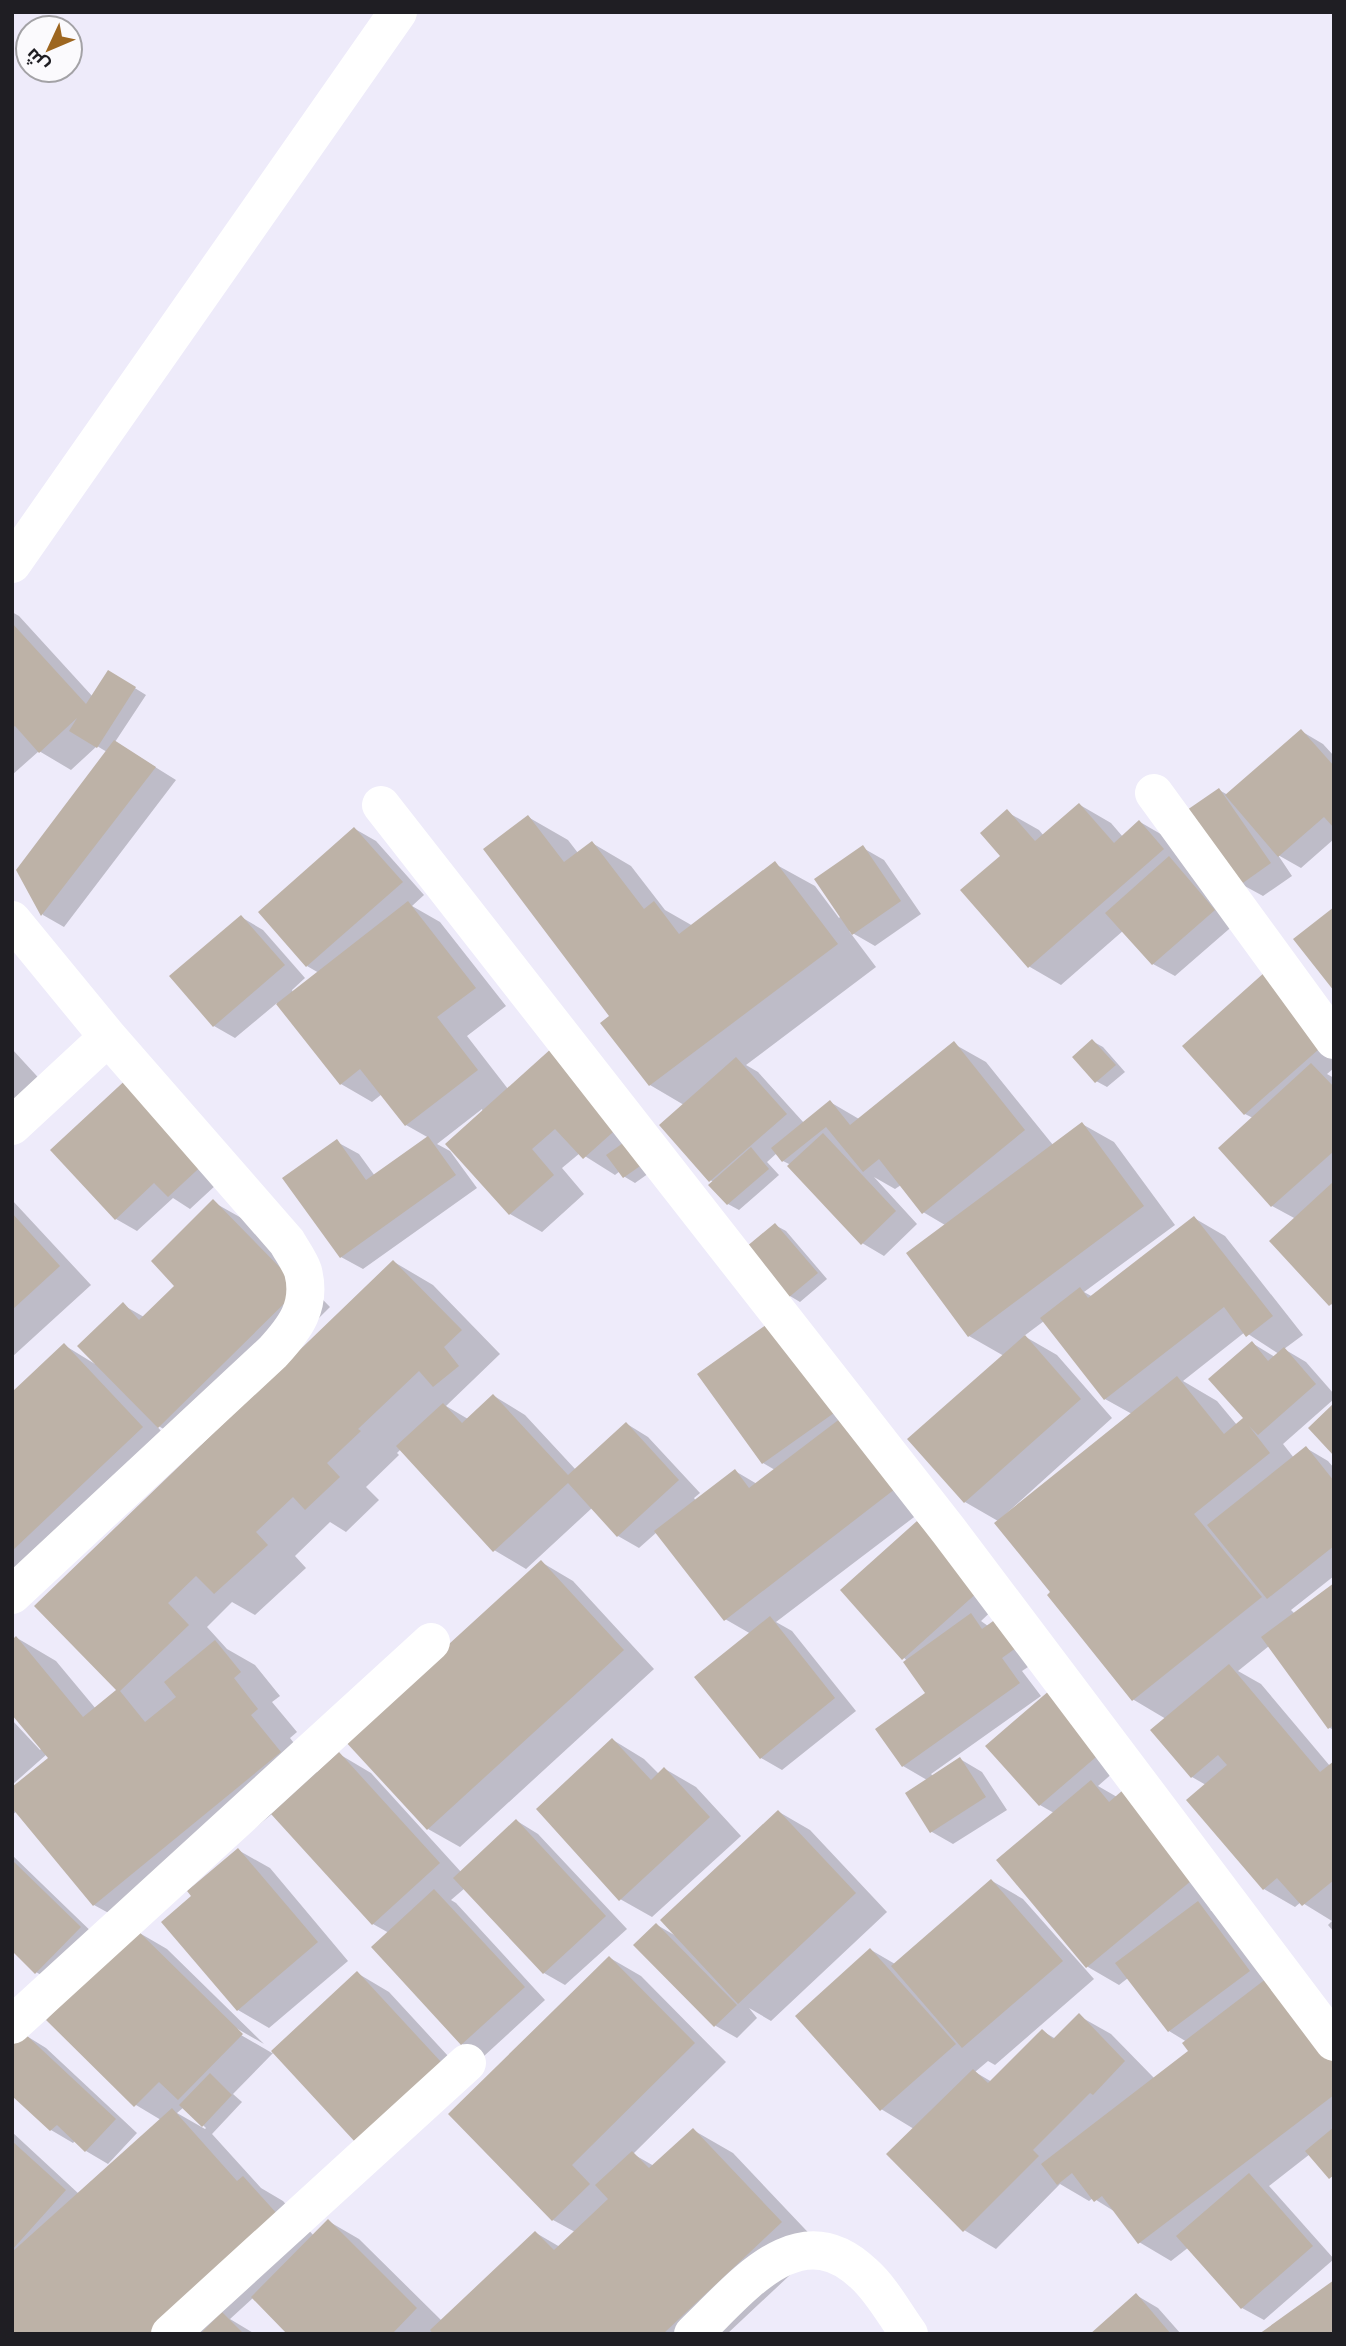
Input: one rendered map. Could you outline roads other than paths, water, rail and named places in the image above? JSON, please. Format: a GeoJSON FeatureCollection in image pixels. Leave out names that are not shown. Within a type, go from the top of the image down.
{"type":"FeatureCollection","features":[{"type":"Feature","properties":{"kind":"street"},"geometry":{"type":"LineString","coordinates":[[12,564],[398,12]]}},
{"type":"Feature","properties":{"kind":"street"},"geometry":{"type":"LineString","coordinates":[[1154,793],[1334,1040]]}},
{"type":"Feature","properties":{"kind":"street"},"geometry":{"type":"LineString","coordinates":[[381,805],[949,1531],[1334,2042]]}},
{"type":"Feature","properties":{"kind":"street"},"geometry":{"type":"LineString","coordinates":[[12,920],[108,1037],[287,1242],[303,1271],[305,1304],[294,1329],[273,1352],[12,1595]]}},
{"type":"Feature","properties":{"kind":"street"},"geometry":{"type":"LineString","coordinates":[[12,1126],[108,1037]]}},
{"type":"Feature","properties":{"kind":"street"},"geometry":{"type":"LineString","coordinates":[[12,2025],[432,1642]]}},
{"type":"Feature","properties":{"kind":"street"},"geometry":{"type":"LineString","coordinates":[[170,2334],[467,2063]]}},
{"type":"Feature","properties":{"kind":"street"},"geometry":{"type":"LineString","coordinates":[[693,2334],[761,2270],[786,2254],[816,2248],[842,2256],[865,2275],[909,2334]]}}]}
